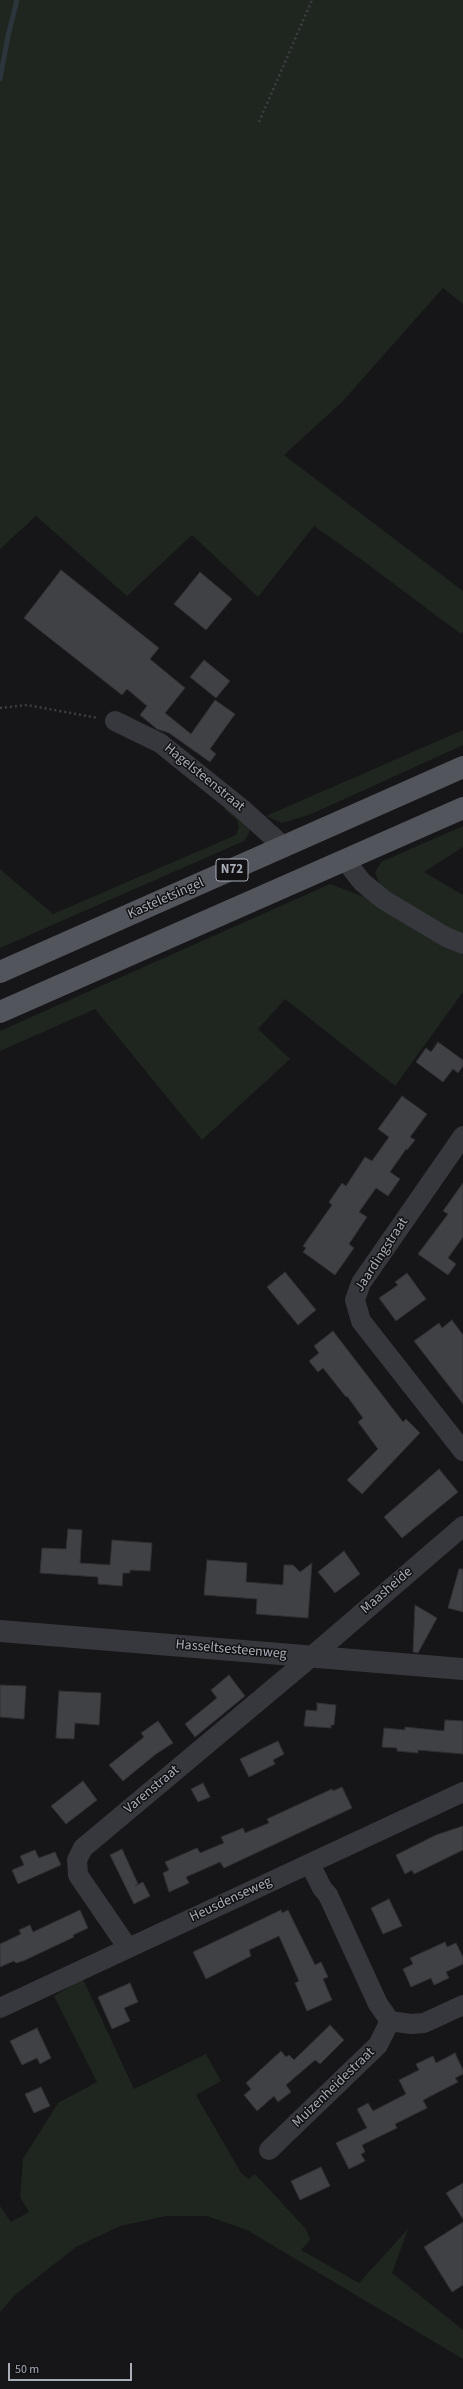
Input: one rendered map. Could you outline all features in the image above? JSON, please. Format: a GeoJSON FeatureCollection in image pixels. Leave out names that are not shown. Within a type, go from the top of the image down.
{"type":"FeatureCollection","features":[{"type":"Feature","properties":{"kind":"main road","name":"Kasteletsingel"},"geometry":{"type":"LineString","coordinates":[[0,972],[463,767]]}},
{"type":"Feature","properties":{"kind":"main road","name":"N72"},"geometry":{"type":"LineString","coordinates":[[0,1012],[463,808]]}},
{"type":"Feature","properties":{"kind":"street","name":"Hagelsteenstraat"},"geometry":{"type":"LineString","coordinates":[[115,721],[160,743],[241,808],[284,847]]}},
{"type":"Feature","properties":{"kind":"street"},"geometry":{"type":"LineString","coordinates":[[345,860],[362,882],[384,900],[446,937],[463,944]]}},
{"type":"Feature","properties":{"kind":"street","name":"Jaardingstraat"},"geometry":{"type":"LineString","coordinates":[[463,1136],[361,1283],[355,1300],[355,1308],[361,1321],[463,1451]]}},
{"type":"Feature","properties":{"kind":"street","name":"Maasheide"},"geometry":{"type":"LineString","coordinates":[[311,1657],[463,1526]]}},
{"type":"Feature","properties":{"kind":"street","name":"Hasseltsesteenweg"},"geometry":{"type":"LineString","coordinates":[[0,1631],[463,1669]]}},
{"type":"Feature","properties":{"kind":"street","name":"Varenstraat"},"geometry":{"type":"LineString","coordinates":[[128,1948],[78,1875],[77,1860],[83,1848],[311,1657]]}},
{"type":"Feature","properties":{"kind":"street","name":"Heusdenseweg"},"geometry":{"type":"LineString","coordinates":[[0,2008],[463,1792]]}},
{"type":"Feature","properties":{"kind":"street"},"geometry":{"type":"LineString","coordinates":[[310,1864],[322,1888],[330,1899],[378,2004],[390,2021],[411,2024],[424,2023],[463,2005]]}},
{"type":"Feature","properties":{"kind":"street","name":"Muizenheidestraat"},"geometry":{"type":"LineString","coordinates":[[269,2150],[378,2045],[390,2021]]}},
{"type":"Feature","properties":{"kind":"path"},"geometry":{"type":"LineString","coordinates":[[259,122],[312,0]]}},
{"type":"Feature","properties":{"kind":"path"},"geometry":{"type":"LineString","coordinates":[[0,708],[27,705],[115,721]]}},
{"type":"Feature","properties":{"kind":"shaded area"},"geometry":{"type":"Polygon","coordinates":[[[0,0],[463,0],[463,304],[443,288],[342,402],[284,455],[463,591],[463,631],[461,634],[314,526],[258,597],[192,535],[127,596],[36,516],[0,549],[0,0]]]}},
{"type":"Feature","properties":{"kind":"shaded area"},"geometry":{"type":"Polygon","coordinates":[[[463,730],[463,745],[309,815],[282,823],[266,816],[463,730]]]}},
{"type":"Feature","properties":{"kind":"shaded area"},"geometry":{"type":"Polygon","coordinates":[[[230,804],[250,824],[249,833],[244,841],[0,948],[0,869],[53,914],[236,835],[239,827],[237,820],[224,809],[230,804]]]}},
{"type":"Feature","properties":{"kind":"shaded area"},"geometry":{"type":"Polygon","coordinates":[[[463,826],[463,847],[424,872],[463,895],[463,936],[390,893],[380,885],[375,873],[381,862],[463,826]]]}},
{"type":"Feature","properties":{"kind":"shaded area"},"geometry":{"type":"Polygon","coordinates":[[[330,884],[373,900],[463,955],[463,992],[395,1086],[285,999],[258,1029],[290,1059],[202,1140],[95,1009],[0,1051],[0,1031],[330,884]]]}},
{"type":"Feature","properties":{"kind":"shaded area"},"geometry":{"type":"Polygon","coordinates":[[[83,1979],[134,2089],[206,2054],[221,2081],[196,2095],[241,2173],[249,2179],[255,2174],[306,2229],[310,2240],[301,2250],[359,2283],[408,2229],[392,2273],[463,2330],[463,2359],[247,2230],[207,2216],[166,2216],[120,2226],[76,2247],[15,2295],[0,2312],[0,2206],[11,2222],[29,2212],[20,2197],[23,2159],[58,2103],[97,2082],[54,1996],[83,1979]]]}},
{"type":"Feature","properties":{"kind":"building"},"geometry":{"type":"Polygon","coordinates":[[[61,570],[159,648],[150,659],[185,688],[165,713],[191,734],[215,700],[235,714],[210,749],[216,754],[210,762],[169,733],[157,729],[140,715],[147,706],[127,689],[122,695],[24,618],[61,570]]]}},
{"type":"Feature","properties":{"kind":"building"},"geometry":{"type":"Polygon","coordinates":[[[200,572],[232,599],[206,630],[174,604],[200,572]]]}},
{"type":"Feature","properties":{"kind":"building"},"geometry":{"type":"Polygon","coordinates":[[[204,660],[230,681],[216,698],[190,677],[204,660]]]}},
{"type":"Feature","properties":{"kind":"building"},"geometry":{"type":"Polygon","coordinates":[[[438,1042],[463,1060],[463,1066],[458,1073],[453,1069],[443,1082],[416,1062],[426,1048],[431,1052],[438,1042]]]}},
{"type":"Feature","properties":{"kind":"building"},"geometry":{"type":"Polygon","coordinates":[[[402,1096],[427,1114],[410,1137],[415,1140],[407,1150],[406,1149],[390,1172],[400,1179],[388,1196],[376,1188],[359,1212],[367,1217],[349,1244],[354,1248],[335,1275],[303,1252],[306,1248],[303,1246],[332,1205],[329,1202],[342,1183],[346,1186],[365,1157],[372,1161],[389,1137],[378,1129],[402,1096]]]}},
{"type":"Feature","properties":{"kind":"building"},"geometry":{"type":"Polygon","coordinates":[[[463,1183],[463,1237],[448,1258],[456,1264],[448,1275],[418,1254],[448,1214],[443,1211],[463,1183]]]}},
{"type":"Feature","properties":{"kind":"building"},"geometry":{"type":"Polygon","coordinates":[[[285,1272],[316,1310],[298,1325],[267,1287],[285,1272]]]}},
{"type":"Feature","properties":{"kind":"building"},"geometry":{"type":"Polygon","coordinates":[[[407,1273],[426,1299],[396,1321],[379,1298],[398,1285],[395,1282],[407,1273]]]}},
{"type":"Feature","properties":{"kind":"building"},"geometry":{"type":"Polygon","coordinates":[[[452,1320],[463,1335],[463,1404],[414,1341],[439,1323],[442,1328],[452,1320]]]}},
{"type":"Feature","properties":{"kind":"building"},"geometry":{"type":"Polygon","coordinates":[[[333,1331],[403,1422],[406,1419],[420,1433],[362,1494],[347,1480],[378,1449],[358,1422],[363,1418],[347,1396],[346,1397],[323,1368],[318,1372],[309,1361],[319,1353],[314,1346],[333,1331]]]}},
{"type":"Feature","properties":{"kind":"building"},"geometry":{"type":"Polygon","coordinates":[[[439,1469],[458,1492],[402,1538],[384,1517],[439,1469]]]}},
{"type":"Feature","properties":{"kind":"building"},"geometry":{"type":"Polygon","coordinates":[[[68,1529],[82,1530],[80,1563],[110,1565],[112,1540],[152,1543],[150,1571],[130,1570],[130,1573],[123,1573],[122,1586],[98,1584],[98,1577],[40,1573],[42,1548],[66,1549],[68,1529]]]}},
{"type":"Feature","properties":{"kind":"building"},"geometry":{"type":"Polygon","coordinates":[[[344,1551],[360,1574],[335,1593],[318,1572],[344,1551]]]}},
{"type":"Feature","properties":{"kind":"building"},"geometry":{"type":"Polygon","coordinates":[[[207,1560],[247,1563],[246,1582],[283,1585],[284,1565],[293,1565],[300,1572],[312,1563],[308,1618],[256,1614],[257,1599],[204,1595],[207,1560]]]}},
{"type":"Feature","properties":{"kind":"building"},"geometry":{"type":"Polygon","coordinates":[[[459,1569],[463,1569],[463,1612],[448,1608],[459,1569]]]}},
{"type":"Feature","properties":{"kind":"building"},"geometry":{"type":"Polygon","coordinates":[[[415,1605],[437,1618],[418,1653],[413,1652],[415,1605]]]}},
{"type":"Feature","properties":{"kind":"building"},"geometry":{"type":"Polygon","coordinates":[[[229,1675],[245,1696],[195,1737],[185,1724],[217,1698],[211,1690],[229,1675]]]}},
{"type":"Feature","properties":{"kind":"building"},"geometry":{"type":"Polygon","coordinates":[[[0,1685],[26,1686],[24,1719],[0,1717],[0,1685]]]}},
{"type":"Feature","properties":{"kind":"building"},"geometry":{"type":"Polygon","coordinates":[[[59,1691],[101,1693],[99,1725],[75,1723],[74,1739],[56,1738],[59,1691]]]}},
{"type":"Feature","properties":{"kind":"building"},"geometry":{"type":"Polygon","coordinates":[[[317,1703],[336,1705],[334,1725],[331,1725],[331,1728],[304,1726],[306,1710],[317,1711],[317,1703]]]}},
{"type":"Feature","properties":{"kind":"building"},"geometry":{"type":"Polygon","coordinates":[[[445,1720],[463,1721],[463,1754],[418,1750],[418,1753],[397,1751],[397,1748],[382,1747],[384,1728],[405,1730],[405,1727],[444,1731],[445,1720]]]}},
{"type":"Feature","properties":{"kind":"building"},"geometry":{"type":"Polygon","coordinates":[[[158,1721],[173,1743],[156,1754],[123,1781],[109,1765],[144,1737],[141,1733],[158,1721]]]}},
{"type":"Feature","properties":{"kind":"building"},"geometry":{"type":"Polygon","coordinates":[[[278,1741],[284,1754],[273,1760],[275,1764],[249,1777],[240,1759],[278,1741]]]}},
{"type":"Feature","properties":{"kind":"building"},"geometry":{"type":"Polygon","coordinates":[[[83,1781],[97,1800],[66,1824],[51,1806],[83,1781]]]}},
{"type":"Feature","properties":{"kind":"building"},"geometry":{"type":"Polygon","coordinates":[[[203,1783],[210,1797],[198,1802],[191,1789],[203,1783]]]}},
{"type":"Feature","properties":{"kind":"building"},"geometry":{"type":"Polygon","coordinates":[[[342,1787],[352,1808],[224,1868],[220,1862],[186,1877],[189,1883],[169,1892],[163,1873],[169,1870],[165,1862],[197,1848],[200,1853],[224,1843],[221,1837],[243,1828],[245,1833],[269,1823],[267,1819],[332,1789],[333,1791],[342,1787]]]}},
{"type":"Feature","properties":{"kind":"building"},"geometry":{"type":"Polygon","coordinates":[[[463,1826],[463,1850],[414,1874],[412,1870],[405,1874],[396,1855],[436,1835],[463,1826]]]}},
{"type":"Feature","properties":{"kind":"building"},"geometry":{"type":"Polygon","coordinates":[[[122,1849],[138,1884],[135,1886],[143,1882],[150,1896],[134,1904],[110,1855],[122,1849]]]}},
{"type":"Feature","properties":{"kind":"building"},"geometry":{"type":"Polygon","coordinates":[[[35,1850],[39,1858],[55,1852],[61,1865],[18,1884],[12,1870],[24,1865],[20,1856],[35,1850]]]}},
{"type":"Feature","properties":{"kind":"building"},"geometry":{"type":"Polygon","coordinates":[[[389,1899],[402,1926],[383,1934],[371,1908],[389,1899]]]}},
{"type":"Feature","properties":{"kind":"building"},"geometry":{"type":"Polygon","coordinates":[[[80,1910],[88,1928],[73,1935],[74,1937],[23,1961],[16,1963],[14,1961],[0,1967],[0,1944],[21,1934],[19,1930],[30,1925],[33,1932],[80,1910]]]}},
{"type":"Feature","properties":{"kind":"building"},"geometry":{"type":"Polygon","coordinates":[[[281,1910],[282,1913],[288,1910],[315,1965],[321,1962],[328,1977],[323,1979],[332,2000],[307,2011],[295,1983],[299,1981],[279,1936],[249,1950],[251,1956],[206,1979],[193,1952],[281,1910]]]}},
{"type":"Feature","properties":{"kind":"building"},"geometry":{"type":"Polygon","coordinates":[[[445,1942],[447,1947],[456,1943],[463,1957],[463,1964],[446,1972],[449,1978],[434,1985],[431,1978],[411,1987],[403,1969],[413,1964],[410,1958],[445,1942]]]}},
{"type":"Feature","properties":{"kind":"building"},"geometry":{"type":"Polygon","coordinates":[[[130,1983],[138,2002],[124,2008],[130,2021],[112,2029],[98,1997],[130,1983]]]}},
{"type":"Feature","properties":{"kind":"building"},"geometry":{"type":"Polygon","coordinates":[[[330,2025],[344,2040],[320,2064],[315,2060],[286,2085],[291,2092],[278,2102],[274,2096],[257,2111],[244,2095],[251,2089],[246,2083],[281,2051],[286,2057],[289,2055],[294,2060],[330,2025]]]}},
{"type":"Feature","properties":{"kind":"building"},"geometry":{"type":"Polygon","coordinates":[[[37,2028],[51,2058],[40,2064],[37,2058],[22,2065],[10,2041],[37,2028]]]}},
{"type":"Feature","properties":{"kind":"building"},"geometry":{"type":"Polygon","coordinates":[[[455,2053],[463,2070],[463,2074],[455,2078],[458,2082],[423,2100],[427,2108],[395,2124],[397,2128],[362,2145],[365,2152],[361,2154],[365,2161],[349,2169],[336,2143],[367,2128],[357,2109],[368,2103],[373,2111],[406,2094],[399,2080],[419,2070],[416,2064],[433,2056],[436,2063],[455,2053]]]}},
{"type":"Feature","properties":{"kind":"building"},"geometry":{"type":"Polygon","coordinates":[[[41,2087],[50,2106],[34,2113],[25,2094],[41,2087]]]}},
{"type":"Feature","properties":{"kind":"building"},"geometry":{"type":"Polygon","coordinates":[[[321,2167],[330,2186],[300,2200],[291,2181],[321,2167]]]}},
{"type":"Feature","properties":{"kind":"building"},"geometry":{"type":"Polygon","coordinates":[[[463,2183],[463,2219],[446,2193],[463,2183]]]}},
{"type":"Feature","properties":{"kind":"building"},"geometry":{"type":"Polygon","coordinates":[[[463,2222],[463,2285],[452,2292],[424,2247],[463,2222]]]}},
{"type":"Feature","properties":{"kind":"waterway"},"geometry":{"type":"LineString","coordinates":[[0,79],[8,36],[17,0]]}}]}
